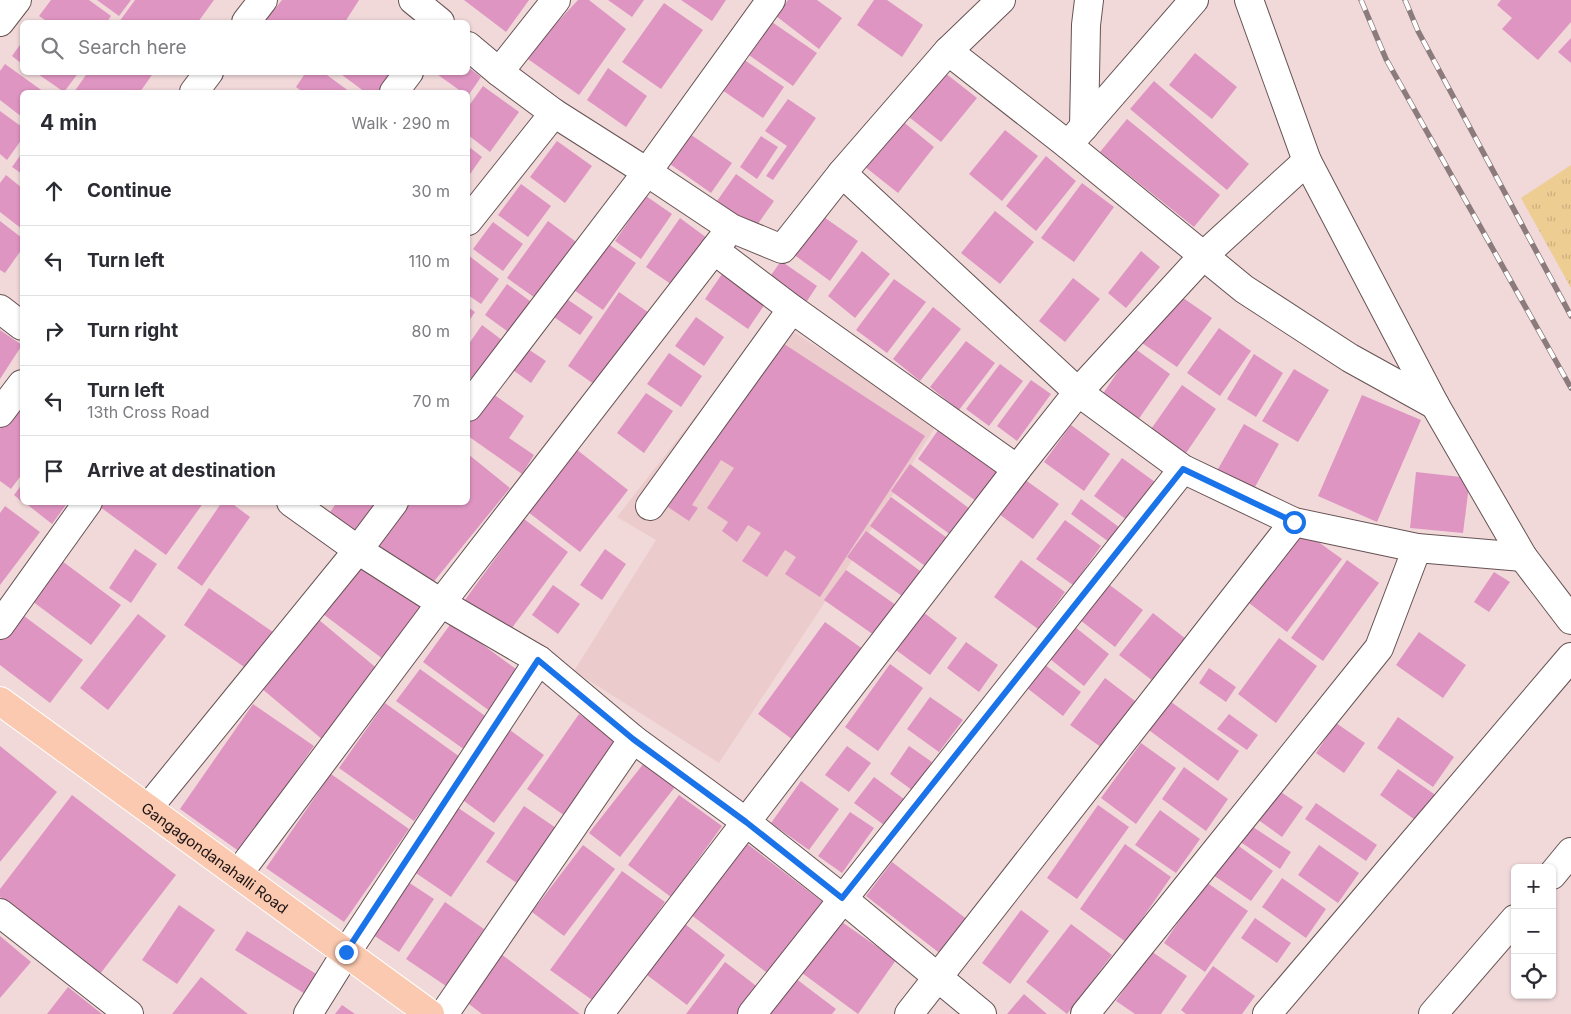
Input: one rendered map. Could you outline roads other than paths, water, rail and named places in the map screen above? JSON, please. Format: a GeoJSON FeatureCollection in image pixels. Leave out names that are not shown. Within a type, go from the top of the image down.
{"type":"FeatureCollection","features":[{"type":"Feature","properties":{"kind":"main road","name":"Gangagondanahalli Road"},"geometry":{"type":"LineString","coordinates":[[0,701],[430,1014]]}},
{"type":"Feature","properties":{"kind":"street"},"geometry":{"type":"LineString","coordinates":[[0,22],[17,0]]}},
{"type":"Feature","properties":{"kind":"street"},"geometry":{"type":"LineString","coordinates":[[248,20],[263,0]]}},
{"type":"Feature","properties":{"kind":"street"},"geometry":{"type":"LineString","coordinates":[[413,0],[438,20]]}},
{"type":"Feature","properties":{"kind":"street"},"geometry":{"type":"LineString","coordinates":[[499,72],[556,0]]}},
{"type":"Feature","properties":{"kind":"street"},"geometry":{"type":"LineString","coordinates":[[470,404],[647,172],[771,0]]}},
{"type":"Feature","properties":{"kind":"street"},"geometry":{"type":"LineString","coordinates":[[470,48],[554,113],[731,228],[782,249],[842,172],[948,51],[1001,0]]}},
{"type":"Feature","properties":{"kind":"street"},"geometry":{"type":"LineString","coordinates":[[1076,136],[1089,0]]}},
{"type":"Feature","properties":{"kind":"street"},"geometry":{"type":"LineString","coordinates":[[1076,136],[1194,0]]}},
{"type":"Feature","properties":{"kind":"street"},"geometry":{"type":"LineString","coordinates":[[1249,0],[1307,161],[1436,405],[1523,556],[1571,620]]}},
{"type":"Feature","properties":{"kind":"street"},"geometry":{"type":"LineString","coordinates":[[948,51],[1076,136],[1203,256],[1244,290],[1342,352],[1436,405]]}},
{"type":"Feature","properties":{"kind":"street"},"geometry":{"type":"LineString","coordinates":[[196,90],[207,75]]}},
{"type":"Feature","properties":{"kind":"street"},"geometry":{"type":"LineString","coordinates":[[396,90],[408,75]]}},
{"type":"Feature","properties":{"kind":"street"},"geometry":{"type":"LineString","coordinates":[[470,218],[554,113]]}},
{"type":"Feature","properties":{"kind":"street"},"geometry":{"type":"LineString","coordinates":[[599,1014],[1078,392],[1203,256],[1307,161]]}},
{"type":"Feature","properties":{"kind":"street"},"geometry":{"type":"LineString","coordinates":[[842,172],[1078,392],[1183,469],[1294,522],[1417,548],[1523,556]]}},
{"type":"Feature","properties":{"kind":"street"},"geometry":{"type":"LineString","coordinates":[[238,874],[441,603],[731,228]]}},
{"type":"Feature","properties":{"kind":"street"},"geometry":{"type":"LineString","coordinates":[[714,250],[1017,469]]}},
{"type":"Feature","properties":{"kind":"street"},"geometry":{"type":"LineString","coordinates":[[650,506],[792,308]]}},
{"type":"Feature","properties":{"kind":"street"},"geometry":{"type":"LineString","coordinates":[[0,413],[20,387]]}},
{"type":"Feature","properties":{"kind":"street"},"geometry":{"type":"LineString","coordinates":[[752,1014],[1183,469]]}},
{"type":"Feature","properties":{"kind":"street"},"geometry":{"type":"LineString","coordinates":[[0,625],[86,505]]}},
{"type":"Feature","properties":{"kind":"street"},"geometry":{"type":"LineString","coordinates":[[295,505],[358,550],[441,603],[538,660],[633,739],[746,822],[842,898],[982,1014]]}},
{"type":"Feature","properties":{"kind":"street"},"geometry":{"type":"LineString","coordinates":[[148,808],[358,550],[392,505]]}},
{"type":"Feature","properties":{"kind":"street"},"geometry":{"type":"LineString","coordinates":[[909,1014],[1294,522]]}},
{"type":"Feature","properties":{"kind":"street"},"geometry":{"type":"LineString","coordinates":[[1085,1014],[1379,648],[1417,548]]}},
{"type":"Feature","properties":{"kind":"street"},"geometry":{"type":"LineString","coordinates":[[1267,1014],[1571,657]]}},
{"type":"Feature","properties":{"kind":"street"},"geometry":{"type":"LineString","coordinates":[[308,1014],[346,952],[538,660]]}},
{"type":"Feature","properties":{"kind":"street"},"geometry":{"type":"LineString","coordinates":[[444,1014],[633,739]]}},
{"type":"Feature","properties":{"kind":"street"},"geometry":{"type":"LineString","coordinates":[[1556,870],[1571,852]]}},
{"type":"Feature","properties":{"kind":"street"},"geometry":{"type":"LineString","coordinates":[[0,913],[129,1014]]}},
{"type":"Feature","properties":{"kind":"street"},"geometry":{"type":"LineString","coordinates":[[1433,1014],[1511,925]]}},
{"type":"Feature","properties":{"kind":"railway"},"geometry":{"type":"LineString","coordinates":[[1361,0],[1386,59],[1571,388]]}},
{"type":"Feature","properties":{"kind":"railway"},"geometry":{"type":"LineString","coordinates":[[1405,0],[1418,31],[1571,316]]}}]}
